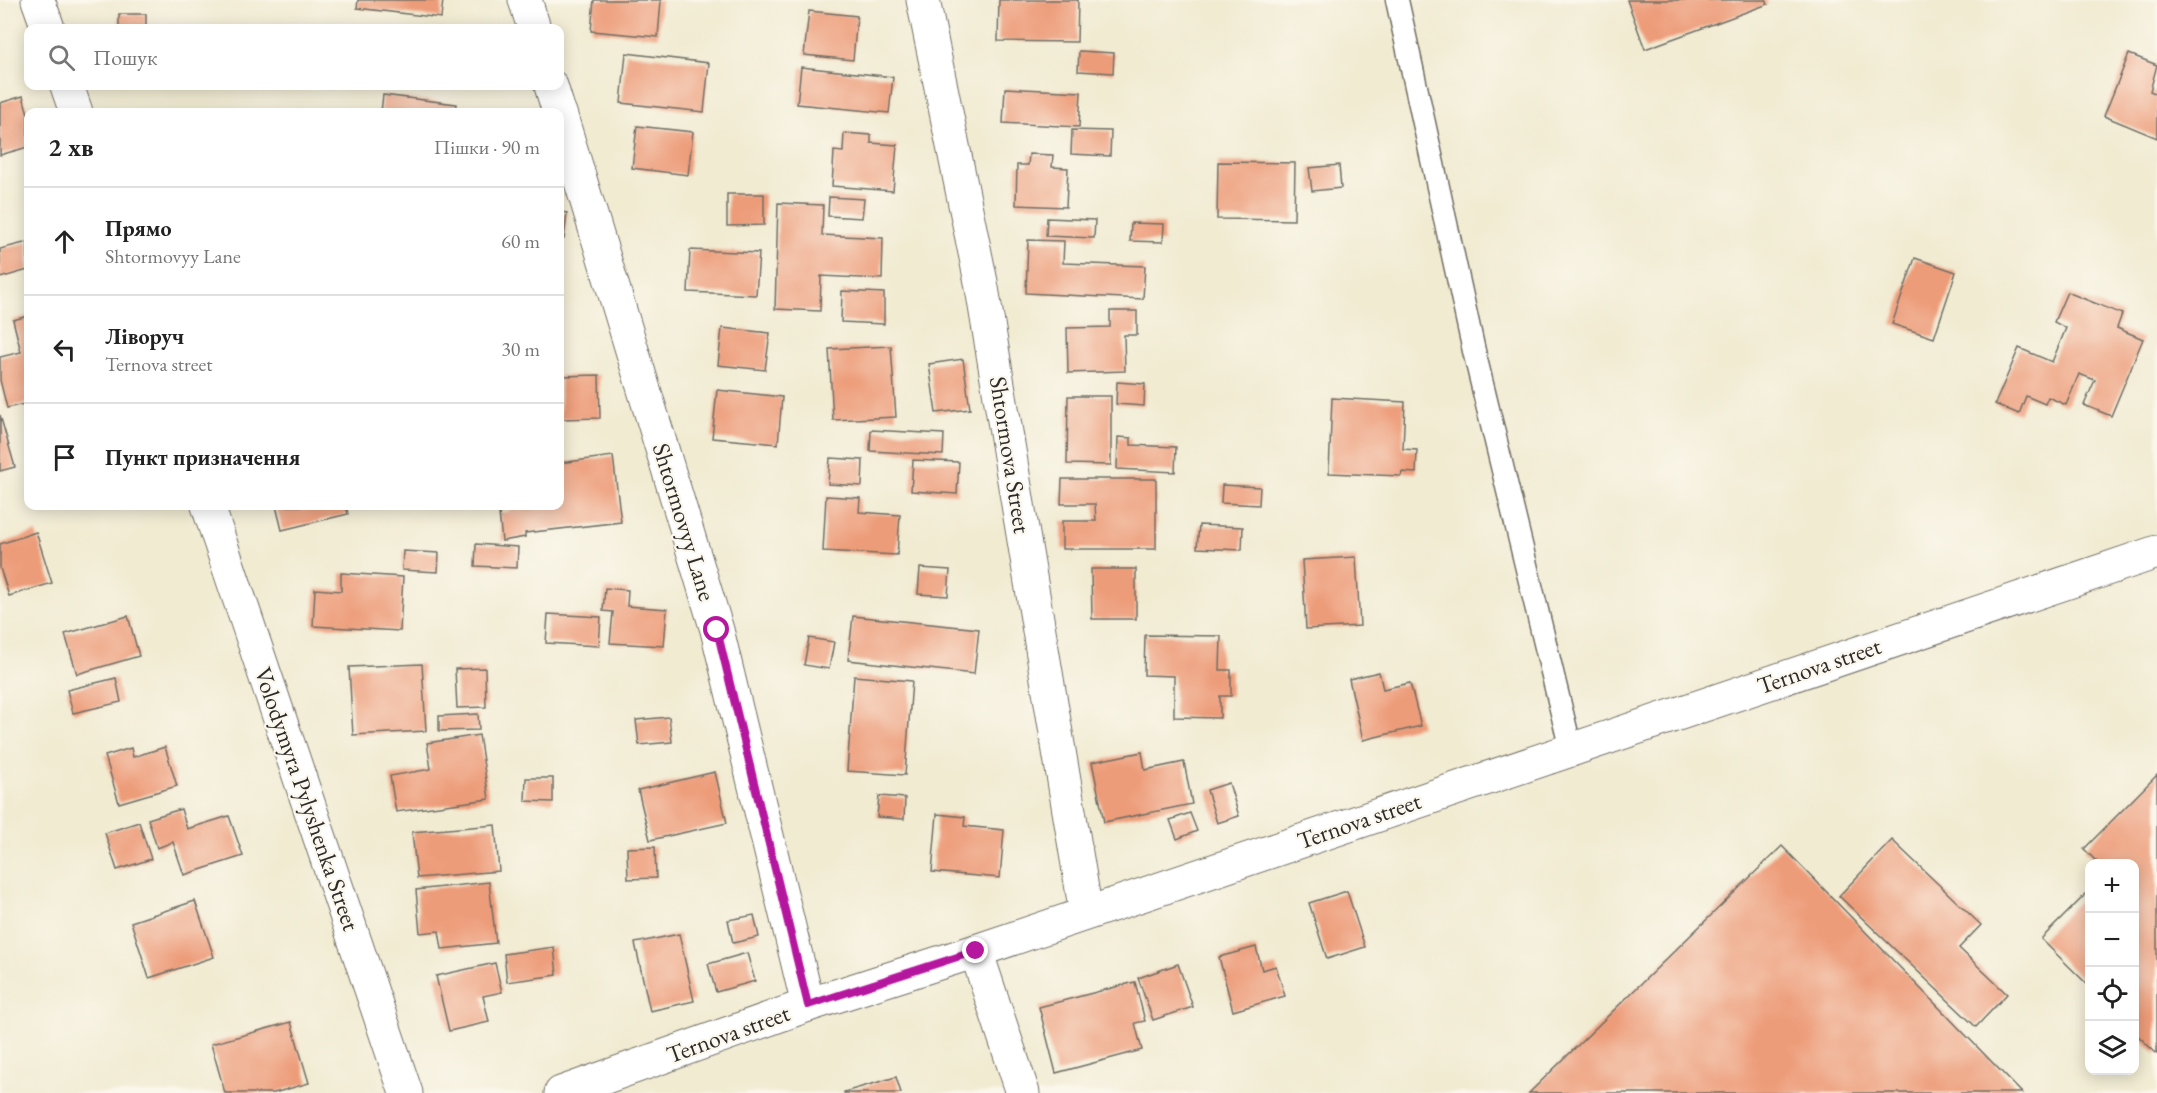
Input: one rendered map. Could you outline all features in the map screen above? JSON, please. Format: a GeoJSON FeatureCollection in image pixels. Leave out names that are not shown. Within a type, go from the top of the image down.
{"type":"FeatureCollection","features":[{"type":"Feature","properties":{"kind":"street"},"geometry":{"type":"LineString","coordinates":[[38,0],[47,24]]}},
{"type":"Feature","properties":{"kind":"street"},"geometry":{"type":"LineString","coordinates":[[525,0],[533,24]]}},
{"type":"Feature","properties":{"kind":"street","name":"Shtormova Street"},"geometry":{"type":"LineString","coordinates":[[923,0],[981,282],[1086,913]]}},
{"type":"Feature","properties":{"kind":"street"},"geometry":{"type":"LineString","coordinates":[[68,90],[75,108]]}},
{"type":"Feature","properties":{"kind":"street","name":"Shtormovyy Lane"},"geometry":{"type":"LineString","coordinates":[[552,90],[558,108]]}},
{"type":"Feature","properties":{"kind":"street","name":"Shtormovyy Lane"},"geometry":{"type":"LineString","coordinates":[[564,129],[717,630],[808,1005]]}},
{"type":"Feature","properties":{"kind":"street","name":"Volodymyra Pylyshenka Street"},"geometry":{"type":"LineString","coordinates":[[209,510],[406,1093]]}},
{"type":"Feature","properties":{"kind":"street","name":"Ternova street"},"geometry":{"type":"LineString","coordinates":[[561,1093],[808,1005],[976,951],[2157,552]]}},
{"type":"Feature","properties":{"kind":"street"},"geometry":{"type":"LineString","coordinates":[[976,951],[1023,1093]]}},
{"type":"Feature","properties":{"kind":"lane"},"geometry":{"type":"LineString","coordinates":[[1397,0],[1474,351],[1572,750]]}},
{"type":"Feature","properties":{"kind":"building"},"geometry":{"type":"Polygon","coordinates":[[[358,0],[443,0],[441,18],[357,8],[358,0]]]}},
{"type":"Feature","properties":{"kind":"building"},"geometry":{"type":"Polygon","coordinates":[[[594,0],[661,0],[658,37],[591,31],[594,0]]]}},
{"type":"Feature","properties":{"kind":"building"},"geometry":{"type":"Polygon","coordinates":[[[999,0],[1078,0],[1077,42],[998,41],[999,0]]]}},
{"type":"Feature","properties":{"kind":"building"},"geometry":{"type":"Polygon","coordinates":[[[1627,0],[1766,0],[1768,4],[1645,49],[1627,0]]]}},
{"type":"Feature","properties":{"kind":"building"},"geometry":{"type":"Polygon","coordinates":[[[809,11],[857,16],[853,60],[804,55],[809,11]]]}},
{"type":"Feature","properties":{"kind":"building"},"geometry":{"type":"Polygon","coordinates":[[[119,14],[146,14],[146,24],[119,24],[119,14]]]}},
{"type":"Feature","properties":{"kind":"building"},"geometry":{"type":"Polygon","coordinates":[[[1079,51],[1114,53],[1113,73],[1078,71],[1079,51]]]}},
{"type":"Feature","properties":{"kind":"building"},"geometry":{"type":"Polygon","coordinates":[[[626,53],[709,63],[704,112],[621,103],[626,53]]]}},
{"type":"Feature","properties":{"kind":"building"},"geometry":{"type":"Polygon","coordinates":[[[2129,54],[2157,65],[2150,91],[2157,94],[2157,138],[2104,116],[2129,54]]]}},
{"type":"Feature","properties":{"kind":"building"},"geometry":{"type":"Polygon","coordinates":[[[801,67],[893,77],[889,113],[797,104],[801,67]]]}},
{"type":"Feature","properties":{"kind":"building"},"geometry":{"type":"Polygon","coordinates":[[[1005,88],[1081,92],[1079,127],[1003,123],[1005,88]]]}},
{"type":"Feature","properties":{"kind":"building"},"geometry":{"type":"Polygon","coordinates":[[[383,95],[456,104],[456,108],[381,108],[383,95]]]}},
{"type":"Feature","properties":{"kind":"building"},"geometry":{"type":"Polygon","coordinates":[[[23,96],[26,108],[24,108],[24,148],[0,155],[0,103],[23,96]]]}},
{"type":"Feature","properties":{"kind":"building"},"geometry":{"type":"Polygon","coordinates":[[[637,126],[693,132],[688,175],[632,168],[637,126]]]}},
{"type":"Feature","properties":{"kind":"building"},"geometry":{"type":"Polygon","coordinates":[[[1072,130],[1111,131],[1110,156],[1071,154],[1072,130]]]}},
{"type":"Feature","properties":{"kind":"building"},"geometry":{"type":"Polygon","coordinates":[[[844,133],[871,135],[871,143],[897,145],[893,191],[832,186],[834,151],[843,152],[844,133]]]}},
{"type":"Feature","properties":{"kind":"building"},"geometry":{"type":"Polygon","coordinates":[[[1029,154],[1053,155],[1052,167],[1068,168],[1066,207],[1016,205],[1017,165],[1028,165],[1029,154]]]}},
{"type":"Feature","properties":{"kind":"building"},"geometry":{"type":"Polygon","coordinates":[[[1218,162],[1295,163],[1294,220],[1217,219],[1218,162]]]}},
{"type":"Feature","properties":{"kind":"building"},"geometry":{"type":"Polygon","coordinates":[[[1339,165],[1341,188],[1312,191],[1309,168],[1339,165]]]}},
{"type":"Feature","properties":{"kind":"building"},"geometry":{"type":"Polygon","coordinates":[[[727,194],[764,194],[764,225],[727,226],[727,194]]]}},
{"type":"Feature","properties":{"kind":"building"},"geometry":{"type":"Polygon","coordinates":[[[829,197],[864,199],[862,218],[828,216],[829,197]]]}},
{"type":"Feature","properties":{"kind":"building"},"geometry":{"type":"Polygon","coordinates":[[[778,203],[823,205],[822,235],[883,238],[882,279],[821,276],[820,311],[775,309],[778,203]]]}},
{"type":"Feature","properties":{"kind":"building"},"geometry":{"type":"Polygon","coordinates":[[[564,213],[567,213],[564,239],[564,213]]]}},
{"type":"Feature","properties":{"kind":"building"},"geometry":{"type":"Polygon","coordinates":[[[1047,218],[1095,220],[1094,238],[1046,236],[1047,218]]]}},
{"type":"Feature","properties":{"kind":"building"},"geometry":{"type":"Polygon","coordinates":[[[1131,223],[1164,224],[1163,242],[1130,241],[1131,223]]]}},
{"type":"Feature","properties":{"kind":"building"},"geometry":{"type":"Polygon","coordinates":[[[1028,240],[1064,241],[1063,263],[1145,266],[1143,299],[1026,293],[1028,240]]]}},
{"type":"Feature","properties":{"kind":"building"},"geometry":{"type":"Polygon","coordinates":[[[24,243],[24,271],[0,278],[0,249],[24,243]]]}},
{"type":"Feature","properties":{"kind":"building"},"geometry":{"type":"Polygon","coordinates":[[[690,250],[759,253],[756,295],[688,292],[690,250]]]}},
{"type":"Feature","properties":{"kind":"building"},"geometry":{"type":"Polygon","coordinates":[[[1915,258],[1956,272],[1934,338],[1892,324],[1915,258]]]}},
{"type":"Feature","properties":{"kind":"building"},"geometry":{"type":"Polygon","coordinates":[[[842,291],[884,293],[884,324],[841,322],[842,291]]]}},
{"type":"Feature","properties":{"kind":"building"},"geometry":{"type":"Polygon","coordinates":[[[2067,292],[2122,314],[2117,328],[2143,339],[2111,416],[2084,405],[2095,380],[2079,374],[2066,405],[2048,397],[2045,404],[2026,396],[2019,414],[1995,404],[2019,348],[2052,362],[2066,328],[2054,322],[2067,292]]]}},
{"type":"Feature","properties":{"kind":"building"},"geometry":{"type":"Polygon","coordinates":[[[1110,311],[1137,311],[1137,335],[1124,335],[1125,371],[1068,373],[1067,328],[1110,327],[1110,311]]]}},
{"type":"Feature","properties":{"kind":"building"},"geometry":{"type":"Polygon","coordinates":[[[24,317],[24,404],[7,408],[0,380],[0,357],[21,352],[13,320],[24,317]]]}},
{"type":"Feature","properties":{"kind":"building"},"geometry":{"type":"Polygon","coordinates":[[[722,328],[770,333],[765,370],[718,365],[722,328]]]}},
{"type":"Feature","properties":{"kind":"building"},"geometry":{"type":"Polygon","coordinates":[[[891,346],[896,417],[833,420],[829,349],[891,346]]]}},
{"type":"Feature","properties":{"kind":"building"},"geometry":{"type":"Polygon","coordinates":[[[963,359],[970,409],[936,413],[929,364],[963,359]]]}},
{"type":"Feature","properties":{"kind":"building"},"geometry":{"type":"Polygon","coordinates":[[[599,375],[600,418],[564,419],[564,376],[599,375]]]}},
{"type":"Feature","properties":{"kind":"building"},"geometry":{"type":"Polygon","coordinates":[[[1117,382],[1145,384],[1144,406],[1116,404],[1117,382]]]}},
{"type":"Feature","properties":{"kind":"building"},"geometry":{"type":"Polygon","coordinates":[[[717,390],[782,397],[778,444],[712,438],[717,390]]]}},
{"type":"Feature","properties":{"kind":"building"},"geometry":{"type":"Polygon","coordinates":[[[1068,396],[1111,396],[1111,465],[1067,464],[1068,396]]]}},
{"type":"Feature","properties":{"kind":"building"},"geometry":{"type":"Polygon","coordinates":[[[1332,398],[1405,402],[1403,449],[1417,450],[1416,473],[1402,472],[1401,476],[1329,473],[1332,398]]]}},
{"type":"Feature","properties":{"kind":"building"},"geometry":{"type":"Polygon","coordinates":[[[0,415],[15,467],[0,471],[0,415]]]}},
{"type":"Feature","properties":{"kind":"building"},"geometry":{"type":"Polygon","coordinates":[[[871,430],[944,434],[943,455],[870,451],[871,430]]]}},
{"type":"Feature","properties":{"kind":"building"},"geometry":{"type":"Polygon","coordinates":[[[1118,437],[1131,438],[1131,445],[1176,447],[1175,472],[1117,469],[1118,437]]]}},
{"type":"Feature","properties":{"kind":"building"},"geometry":{"type":"Polygon","coordinates":[[[613,456],[621,522],[525,533],[525,537],[502,541],[499,513],[510,510],[564,510],[564,462],[613,456]]]}},
{"type":"Feature","properties":{"kind":"building"},"geometry":{"type":"Polygon","coordinates":[[[830,458],[863,460],[862,486],[828,484],[830,458]]]}},
{"type":"Feature","properties":{"kind":"building"},"geometry":{"type":"Polygon","coordinates":[[[913,460],[959,462],[957,494],[911,491],[913,460]]]}},
{"type":"Feature","properties":{"kind":"building"},"geometry":{"type":"Polygon","coordinates":[[[1062,479],[1156,479],[1156,549],[1062,549],[1062,521],[1096,521],[1095,504],[1061,504],[1062,479]]]}},
{"type":"Feature","properties":{"kind":"building"},"geometry":{"type":"Polygon","coordinates":[[[1222,485],[1260,487],[1259,505],[1221,503],[1222,485]]]}},
{"type":"Feature","properties":{"kind":"building"},"geometry":{"type":"Polygon","coordinates":[[[826,496],[860,498],[859,512],[900,515],[897,555],[823,551],[826,496]]]}},
{"type":"Feature","properties":{"kind":"building"},"geometry":{"type":"Polygon","coordinates":[[[277,510],[347,510],[348,514],[282,530],[277,510]]]}},
{"type":"Feature","properties":{"kind":"building"},"geometry":{"type":"Polygon","coordinates":[[[1199,525],[1243,527],[1242,550],[1197,548],[1199,525]]]}},
{"type":"Feature","properties":{"kind":"building"},"geometry":{"type":"Polygon","coordinates":[[[36,532],[52,583],[9,596],[0,568],[0,544],[36,532]]]}},
{"type":"Feature","properties":{"kind":"building"},"geometry":{"type":"Polygon","coordinates":[[[476,544],[518,547],[517,568],[475,566],[476,544]]]}},
{"type":"Feature","properties":{"kind":"building"},"geometry":{"type":"Polygon","coordinates":[[[403,551],[439,553],[438,572],[402,570],[403,551]]]}},
{"type":"Feature","properties":{"kind":"building"},"geometry":{"type":"Polygon","coordinates":[[[1356,557],[1360,626],[1306,629],[1302,560],[1356,557]]]}},
{"type":"Feature","properties":{"kind":"building"},"geometry":{"type":"Polygon","coordinates":[[[920,568],[950,570],[948,596],[918,594],[920,568]]]}},
{"type":"Feature","properties":{"kind":"building"},"geometry":{"type":"Polygon","coordinates":[[[1091,569],[1136,569],[1136,619],[1092,619],[1091,569]]]}},
{"type":"Feature","properties":{"kind":"building"},"geometry":{"type":"Polygon","coordinates":[[[341,573],[403,577],[400,631],[313,626],[315,589],[341,591],[341,573]]]}},
{"type":"Feature","properties":{"kind":"building"},"geometry":{"type":"Polygon","coordinates":[[[605,588],[628,590],[627,606],[667,609],[664,646],[610,643],[613,612],[603,611],[605,588]]]}},
{"type":"Feature","properties":{"kind":"building"},"geometry":{"type":"Polygon","coordinates":[[[548,614],[601,617],[599,646],[546,643],[548,614]]]}},
{"type":"Feature","properties":{"kind":"building"},"geometry":{"type":"Polygon","coordinates":[[[128,616],[139,656],[77,674],[65,634],[128,616]]]}},
{"type":"Feature","properties":{"kind":"building"},"geometry":{"type":"Polygon","coordinates":[[[853,616],[979,629],[974,674],[848,660],[853,616]]]}},
{"type":"Feature","properties":{"kind":"building"},"geometry":{"type":"Polygon","coordinates":[[[1145,635],[1221,636],[1220,670],[1231,670],[1231,696],[1220,696],[1220,718],[1174,717],[1174,676],[1144,675],[1145,635]]]}},
{"type":"Feature","properties":{"kind":"building"},"geometry":{"type":"Polygon","coordinates":[[[809,638],[834,642],[829,669],[804,665],[809,638]]]}},
{"type":"Feature","properties":{"kind":"building"},"geometry":{"type":"Polygon","coordinates":[[[422,664],[426,731],[353,735],[349,667],[422,664]]]}},
{"type":"Feature","properties":{"kind":"building"},"geometry":{"type":"Polygon","coordinates":[[[485,668],[486,707],[457,708],[455,669],[485,668]]]}},
{"type":"Feature","properties":{"kind":"building"},"geometry":{"type":"Polygon","coordinates":[[[1379,672],[1383,689],[1410,683],[1421,726],[1363,740],[1349,679],[1379,672]]]}},
{"type":"Feature","properties":{"kind":"building"},"geometry":{"type":"Polygon","coordinates":[[[854,676],[912,681],[905,775],[847,771],[854,676]]]}},
{"type":"Feature","properties":{"kind":"building"},"geometry":{"type":"Polygon","coordinates":[[[116,678],[121,702],[73,713],[67,690],[116,678]]]}},
{"type":"Feature","properties":{"kind":"building"},"geometry":{"type":"Polygon","coordinates":[[[478,714],[479,730],[439,731],[439,716],[478,714]]]}},
{"type":"Feature","properties":{"kind":"building"},"geometry":{"type":"Polygon","coordinates":[[[669,717],[672,742],[639,745],[636,720],[669,717]]]}},
{"type":"Feature","properties":{"kind":"building"},"geometry":{"type":"Polygon","coordinates":[[[479,735],[489,799],[396,812],[390,776],[431,769],[427,743],[479,735]]]}},
{"type":"Feature","properties":{"kind":"building"},"geometry":{"type":"Polygon","coordinates":[[[165,747],[177,786],[119,803],[105,756],[131,748],[133,757],[165,747]]]}},
{"type":"Feature","properties":{"kind":"building"},"geometry":{"type":"Polygon","coordinates":[[[1142,752],[1145,770],[1184,762],[1192,804],[1104,822],[1092,762],[1142,752]]]}},
{"type":"Feature","properties":{"kind":"building"},"geometry":{"type":"Polygon","coordinates":[[[715,772],[727,823],[650,840],[638,790],[715,772]]]}},
{"type":"Feature","properties":{"kind":"building"},"geometry":{"type":"Polygon","coordinates":[[[2157,775],[2157,1054],[2139,1037],[2139,859],[2094,859],[2084,849],[2157,775]]]}},
{"type":"Feature","properties":{"kind":"building"},"geometry":{"type":"Polygon","coordinates":[[[526,778],[553,778],[553,802],[525,801],[526,778]]]}},
{"type":"Feature","properties":{"kind":"building"},"geometry":{"type":"Polygon","coordinates":[[[1229,783],[1239,816],[1217,823],[1207,790],[1229,783]]]}},
{"type":"Feature","properties":{"kind":"building"},"geometry":{"type":"Polygon","coordinates":[[[879,796],[905,798],[904,819],[877,817],[879,796]]]}},
{"type":"Feature","properties":{"kind":"building"},"geometry":{"type":"Polygon","coordinates":[[[181,809],[187,829],[229,816],[243,856],[184,875],[173,842],[157,848],[148,819],[181,809]]]}},
{"type":"Feature","properties":{"kind":"building"},"geometry":{"type":"Polygon","coordinates":[[[1190,813],[1197,831],[1177,839],[1170,820],[1190,813]]]}},
{"type":"Feature","properties":{"kind":"building"},"geometry":{"type":"Polygon","coordinates":[[[937,814],[965,817],[964,826],[1004,830],[1000,878],[932,872],[937,814]]]}},
{"type":"Feature","properties":{"kind":"building"},"geometry":{"type":"Polygon","coordinates":[[[139,822],[151,859],[117,870],[105,833],[139,822]]]}},
{"type":"Feature","properties":{"kind":"building"},"geometry":{"type":"Polygon","coordinates":[[[495,825],[499,871],[417,878],[412,832],[495,825]]]}},
{"type":"Feature","properties":{"kind":"building"},"geometry":{"type":"Polygon","coordinates":[[[1892,840],[1981,925],[1959,948],[2007,994],[1976,1027],[1839,896],[1892,840]]]}},
{"type":"Feature","properties":{"kind":"building"},"geometry":{"type":"Polygon","coordinates":[[[1782,846],[2022,1093],[1529,1093],[1782,846]]]}},
{"type":"Feature","properties":{"kind":"building"},"geometry":{"type":"Polygon","coordinates":[[[655,847],[656,878],[628,879],[627,848],[655,847]]]}},
{"type":"Feature","properties":{"kind":"building"},"geometry":{"type":"Polygon","coordinates":[[[489,882],[496,943],[442,949],[439,931],[420,933],[416,890],[489,882]]]}},
{"type":"Feature","properties":{"kind":"building"},"geometry":{"type":"Polygon","coordinates":[[[1347,891],[1365,947],[1327,959],[1309,903],[1347,891]]]}},
{"type":"Feature","properties":{"kind":"building"},"geometry":{"type":"Polygon","coordinates":[[[2085,895],[2085,982],[2041,939],[2085,895]]]}},
{"type":"Feature","properties":{"kind":"building"},"geometry":{"type":"Polygon","coordinates":[[[195,901],[214,957],[149,978],[131,922],[195,901]]]}},
{"type":"Feature","properties":{"kind":"building"},"geometry":{"type":"Polygon","coordinates":[[[754,915],[759,937],[733,943],[728,920],[754,915]]]}},
{"type":"Feature","properties":{"kind":"building"},"geometry":{"type":"Polygon","coordinates":[[[679,934],[694,1001],[650,1011],[635,943],[679,934]]]}},
{"type":"Feature","properties":{"kind":"building"},"geometry":{"type":"Polygon","coordinates":[[[554,947],[557,975],[507,982],[504,954],[554,947]]]}},
{"type":"Feature","properties":{"kind":"building"},"geometry":{"type":"Polygon","coordinates":[[[1256,947],[1262,970],[1276,966],[1285,996],[1233,1011],[1219,957],[1256,947]]]}},
{"type":"Feature","properties":{"kind":"building"},"geometry":{"type":"Polygon","coordinates":[[[747,953],[755,981],[716,992],[708,964],[747,953]]]}},
{"type":"Feature","properties":{"kind":"building"},"geometry":{"type":"Polygon","coordinates":[[[495,963],[502,992],[483,996],[489,1022],[449,1031],[436,976],[495,963]]]}},
{"type":"Feature","properties":{"kind":"building"},"geometry":{"type":"Polygon","coordinates":[[[1178,964],[1193,1007],[1153,1020],[1138,978],[1178,964]]]}},
{"type":"Feature","properties":{"kind":"building"},"geometry":{"type":"Polygon","coordinates":[[[1135,982],[1145,1021],[1135,1023],[1142,1050],[1056,1073],[1039,1007],[1135,982]]]}},
{"type":"Feature","properties":{"kind":"building"},"geometry":{"type":"Polygon","coordinates":[[[291,1022],[309,1083],[274,1093],[225,1093],[211,1044],[291,1022]]]}},
{"type":"Feature","properties":{"kind":"building"},"geometry":{"type":"Polygon","coordinates":[[[896,1077],[901,1093],[844,1093],[844,1092],[896,1077]]]}},
{"type":"Feature","properties":{"kind":"route"},"geometry":{"type":"LineString","coordinates":[[717,630],[808,1005],[976,951]]}}]}
